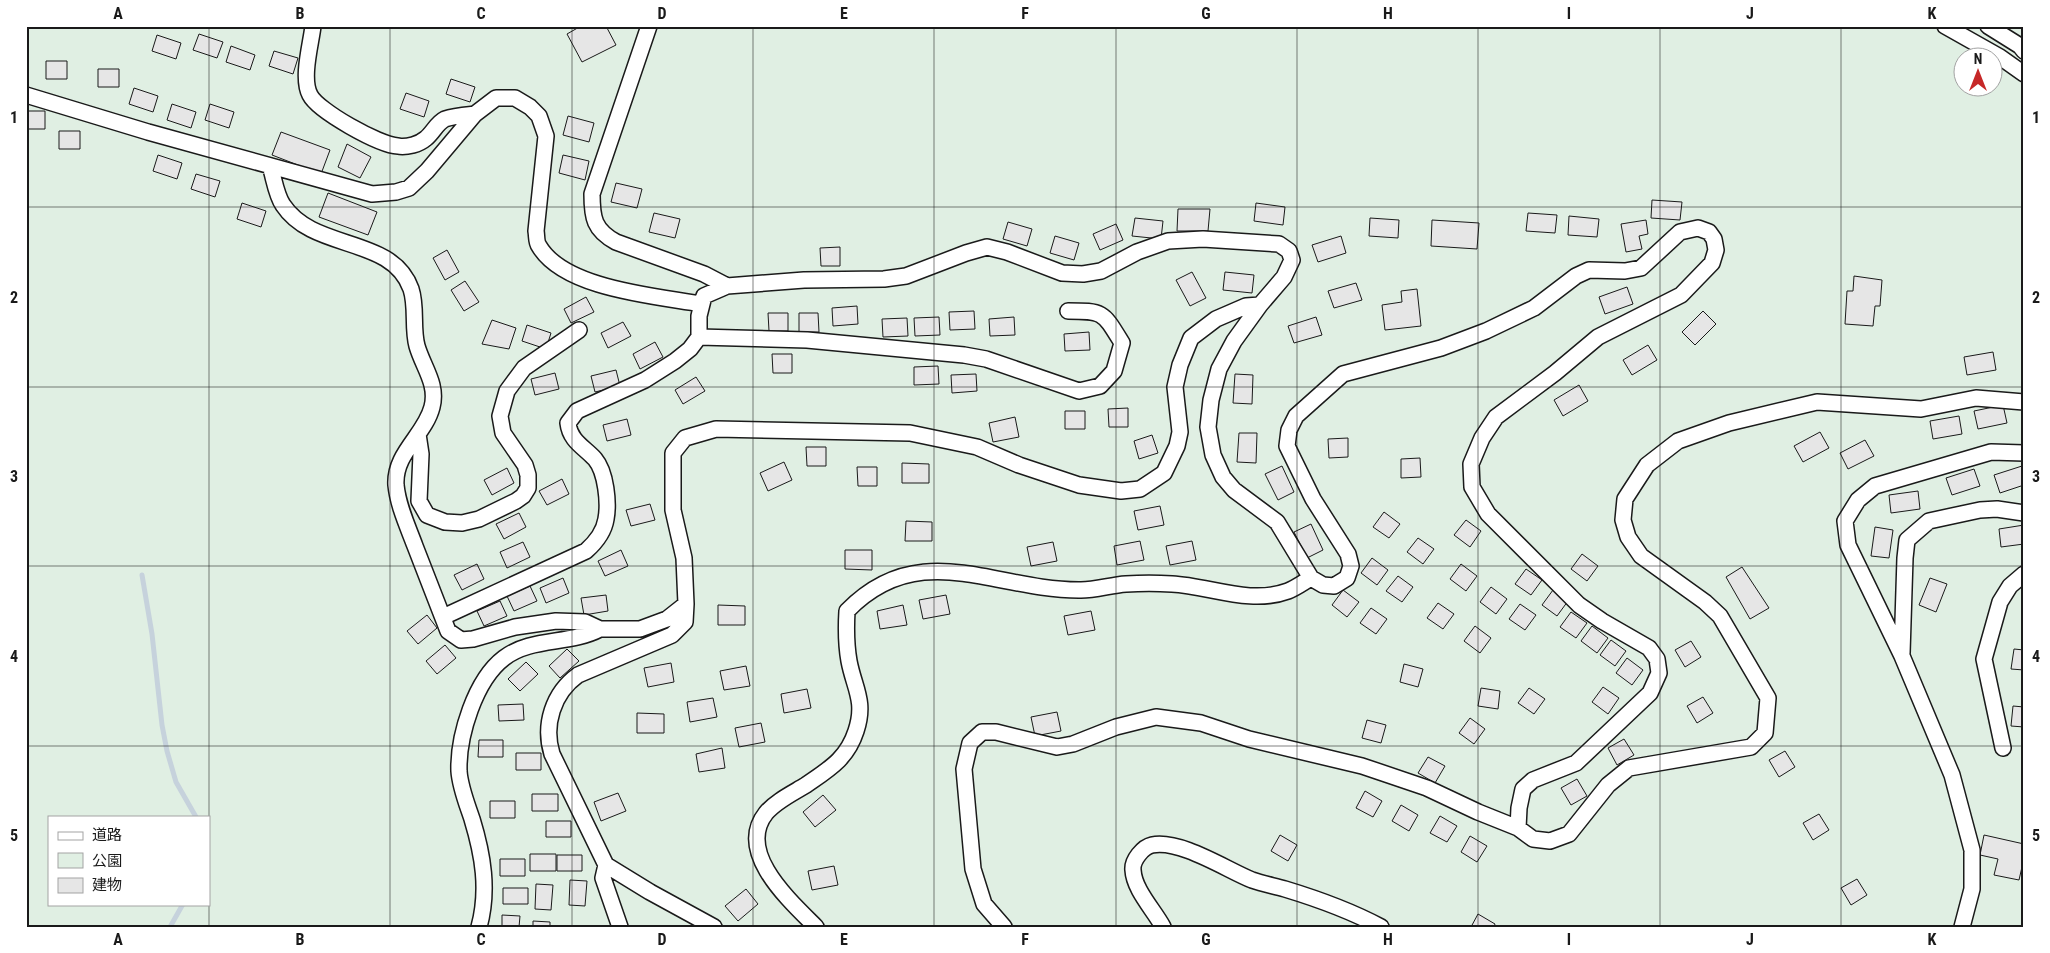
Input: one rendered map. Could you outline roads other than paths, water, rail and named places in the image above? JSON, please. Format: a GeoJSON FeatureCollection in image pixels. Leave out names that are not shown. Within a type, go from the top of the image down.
{"type":"FeatureCollection","features":[{"type":"Feature","properties":{"kind":"street"},"geometry":{"type":"LineString","coordinates":[[313,26],[306,80],[309,94],[320,108],[340,121],[383,142],[397,146],[412,145],[426,140],[444,120],[475,114]]}},
{"type":"Feature","properties":{"kind":"street"},"geometry":{"type":"LineString","coordinates":[[650,26],[592,194],[592,211],[596,225],[603,235],[616,242],[704,274],[727,286]]}},
{"type":"Feature","properties":{"kind":"street"},"geometry":{"type":"LineString","coordinates":[[1945,26],[2024,74]]}},
{"type":"Feature","properties":{"kind":"street"},"geometry":{"type":"LineString","coordinates":[[1988,26],[2020,46],[2024,51]]}},
{"type":"Feature","properties":{"kind":"street"},"geometry":{"type":"LineString","coordinates":[[26,95],[98,115],[148,132],[372,194],[396,192],[409,188],[427,172],[475,114],[496,98],[514,98],[530,107],[539,116],[546,136],[536,232],[538,245],[550,260],[564,271],[604,286],[701,304]]}},
{"type":"Feature","properties":{"kind":"street"},"geometry":{"type":"LineString","coordinates":[[270,166],[281,204],[305,227],[318,234],[390,260],[402,271],[412,291],[417,345],[434,388],[432,408],[418,434],[405,451],[396,484],[402,511],[448,631],[461,640],[556,621],[585,622],[600,629],[640,629],[667,619],[686,604]]}},
{"type":"Feature","properties":{"kind":"street"},"geometry":{"type":"LineString","coordinates":[[443,617],[586,551],[594,544],[606,519],[606,488],[600,468],[594,459],[579,446],[569,431],[568,423],[572,416],[585,406],[645,380],[690,349],[699,337],[699,316],[704,296],[727,286],[804,280],[884,279],[906,276],[987,247],[1062,273],[1083,274],[1101,271],[1137,252],[1168,241],[1226,239],[1279,244],[1289,250],[1292,260],[1284,277],[1260,305],[1234,341],[1218,369],[1211,400],[1208,428],[1213,455],[1223,477],[1234,490],[1277,522],[1311,578],[1323,585],[1334,586],[1347,578],[1351,566],[1348,554],[1313,499],[1287,446],[1289,430],[1296,416],[1343,374],[1441,348],[1486,331],[1534,308],[1576,276],[1589,270],[1625,271],[1641,268],[1680,232],[1698,228],[1709,232],[1714,239],[1716,250],[1712,264],[1681,295],[1598,337],[1496,417],[1482,438],[1471,464],[1472,487],[1488,514],[1579,605],[1602,621],[1649,648],[1657,659],[1659,674],[1650,692],[1576,763],[1533,780],[1523,789],[1519,808],[1518,828]]}},
{"type":"Feature","properties":{"kind":"street"},"geometry":{"type":"LineString","coordinates":[[714,927],[650,892],[606,865],[552,754],[548,741],[549,723],[556,699],[566,684],[578,675],[672,635],[685,622],[684,558],[673,510],[673,453],[684,438],[716,428],[910,433],[977,447],[1019,465],[1079,485],[1122,491],[1140,489],[1164,473],[1177,446],[1180,432],[1175,387],[1180,364],[1191,338],[1216,318],[1246,306],[1260,305]]}},
{"type":"Feature","properties":{"kind":"street"},"geometry":{"type":"LineString","coordinates":[[699,337],[806,340],[964,355],[986,359],[1079,391],[1100,386],[1114,371],[1122,343],[1107,318],[1093,311],[1068,311]]}},
{"type":"Feature","properties":{"kind":"street"},"geometry":{"type":"LineString","coordinates":[[418,434],[421,454],[419,501],[428,515],[445,522],[462,523],[479,519],[516,501],[523,496],[528,488],[528,475],[525,465],[503,432],[500,416],[508,391],[524,368],[579,330]]}},
{"type":"Feature","properties":{"kind":"street"},"geometry":{"type":"LineString","coordinates":[[1004,927],[984,904],[973,870],[964,769],[970,743],[982,732],[996,732],[1057,747],[1073,744],[1116,728],[1156,717],[1201,723],[1249,739],[1362,766],[1427,788],[1518,828],[1533,838],[1550,841],[1569,834],[1608,785],[1629,768],[1751,747],[1765,733],[1768,698],[1720,616],[1705,602],[1641,556],[1628,537],[1622,520],[1625,499],[1647,465],[1678,441],[1729,423],[1818,402],[1921,409],[1976,398],[2024,402]]}},
{"type":"Feature","properties":{"kind":"street"},"geometry":{"type":"LineString","coordinates":[[1962,927],[1972,889],[1972,850],[1952,775],[1902,656],[1848,545],[1845,521],[1858,500],[1875,486],[1990,452],[2024,453]]}},
{"type":"Feature","properties":{"kind":"street"},"geometry":{"type":"LineString","coordinates":[[1902,656],[1907,540],[1929,521],[1980,510],[1997,509],[2024,513]]}},
{"type":"Feature","properties":{"kind":"street"},"geometry":{"type":"LineString","coordinates":[[816,927],[796,907],[765,870],[758,852],[756,834],[766,814],[781,801],[830,769],[847,752],[857,729],[860,695],[849,661],[846,634],[847,611],[861,596],[887,581],[913,573],[985,575],[1040,587],[1081,590],[1127,584],[1172,584],[1254,597],[1288,591],[1311,578]]}},
{"type":"Feature","properties":{"kind":"street"},"geometry":{"type":"LineString","coordinates":[[2003,748],[1984,659],[2000,602],[2010,586],[2024,574]]}},
{"type":"Feature","properties":{"kind":"street"},"geometry":{"type":"LineString","coordinates":[[480,927],[484,892],[481,849],[461,786],[459,771],[461,751],[470,709],[485,680],[503,659],[521,648],[587,636],[600,629]]}},
{"type":"Feature","properties":{"kind":"street"},"geometry":{"type":"LineString","coordinates":[[1163,927],[1140,891],[1132,870],[1137,856],[1151,845],[1181,849],[1218,863],[1252,880],[1307,896],[1381,927]]}},
{"type":"Feature","properties":{"kind":"street"},"geometry":{"type":"LineString","coordinates":[[606,865],[603,878],[620,927]]}},
{"type":"Feature","properties":{"kind":"waterway"},"geometry":{"type":"LineString","coordinates":[[142,575],[152,634],[162,725],[167,751],[176,782],[195,816]]}},
{"type":"Feature","properties":{"kind":"waterway"},"geometry":{"type":"LineString","coordinates":[[170,927],[182,906]]}}]}
